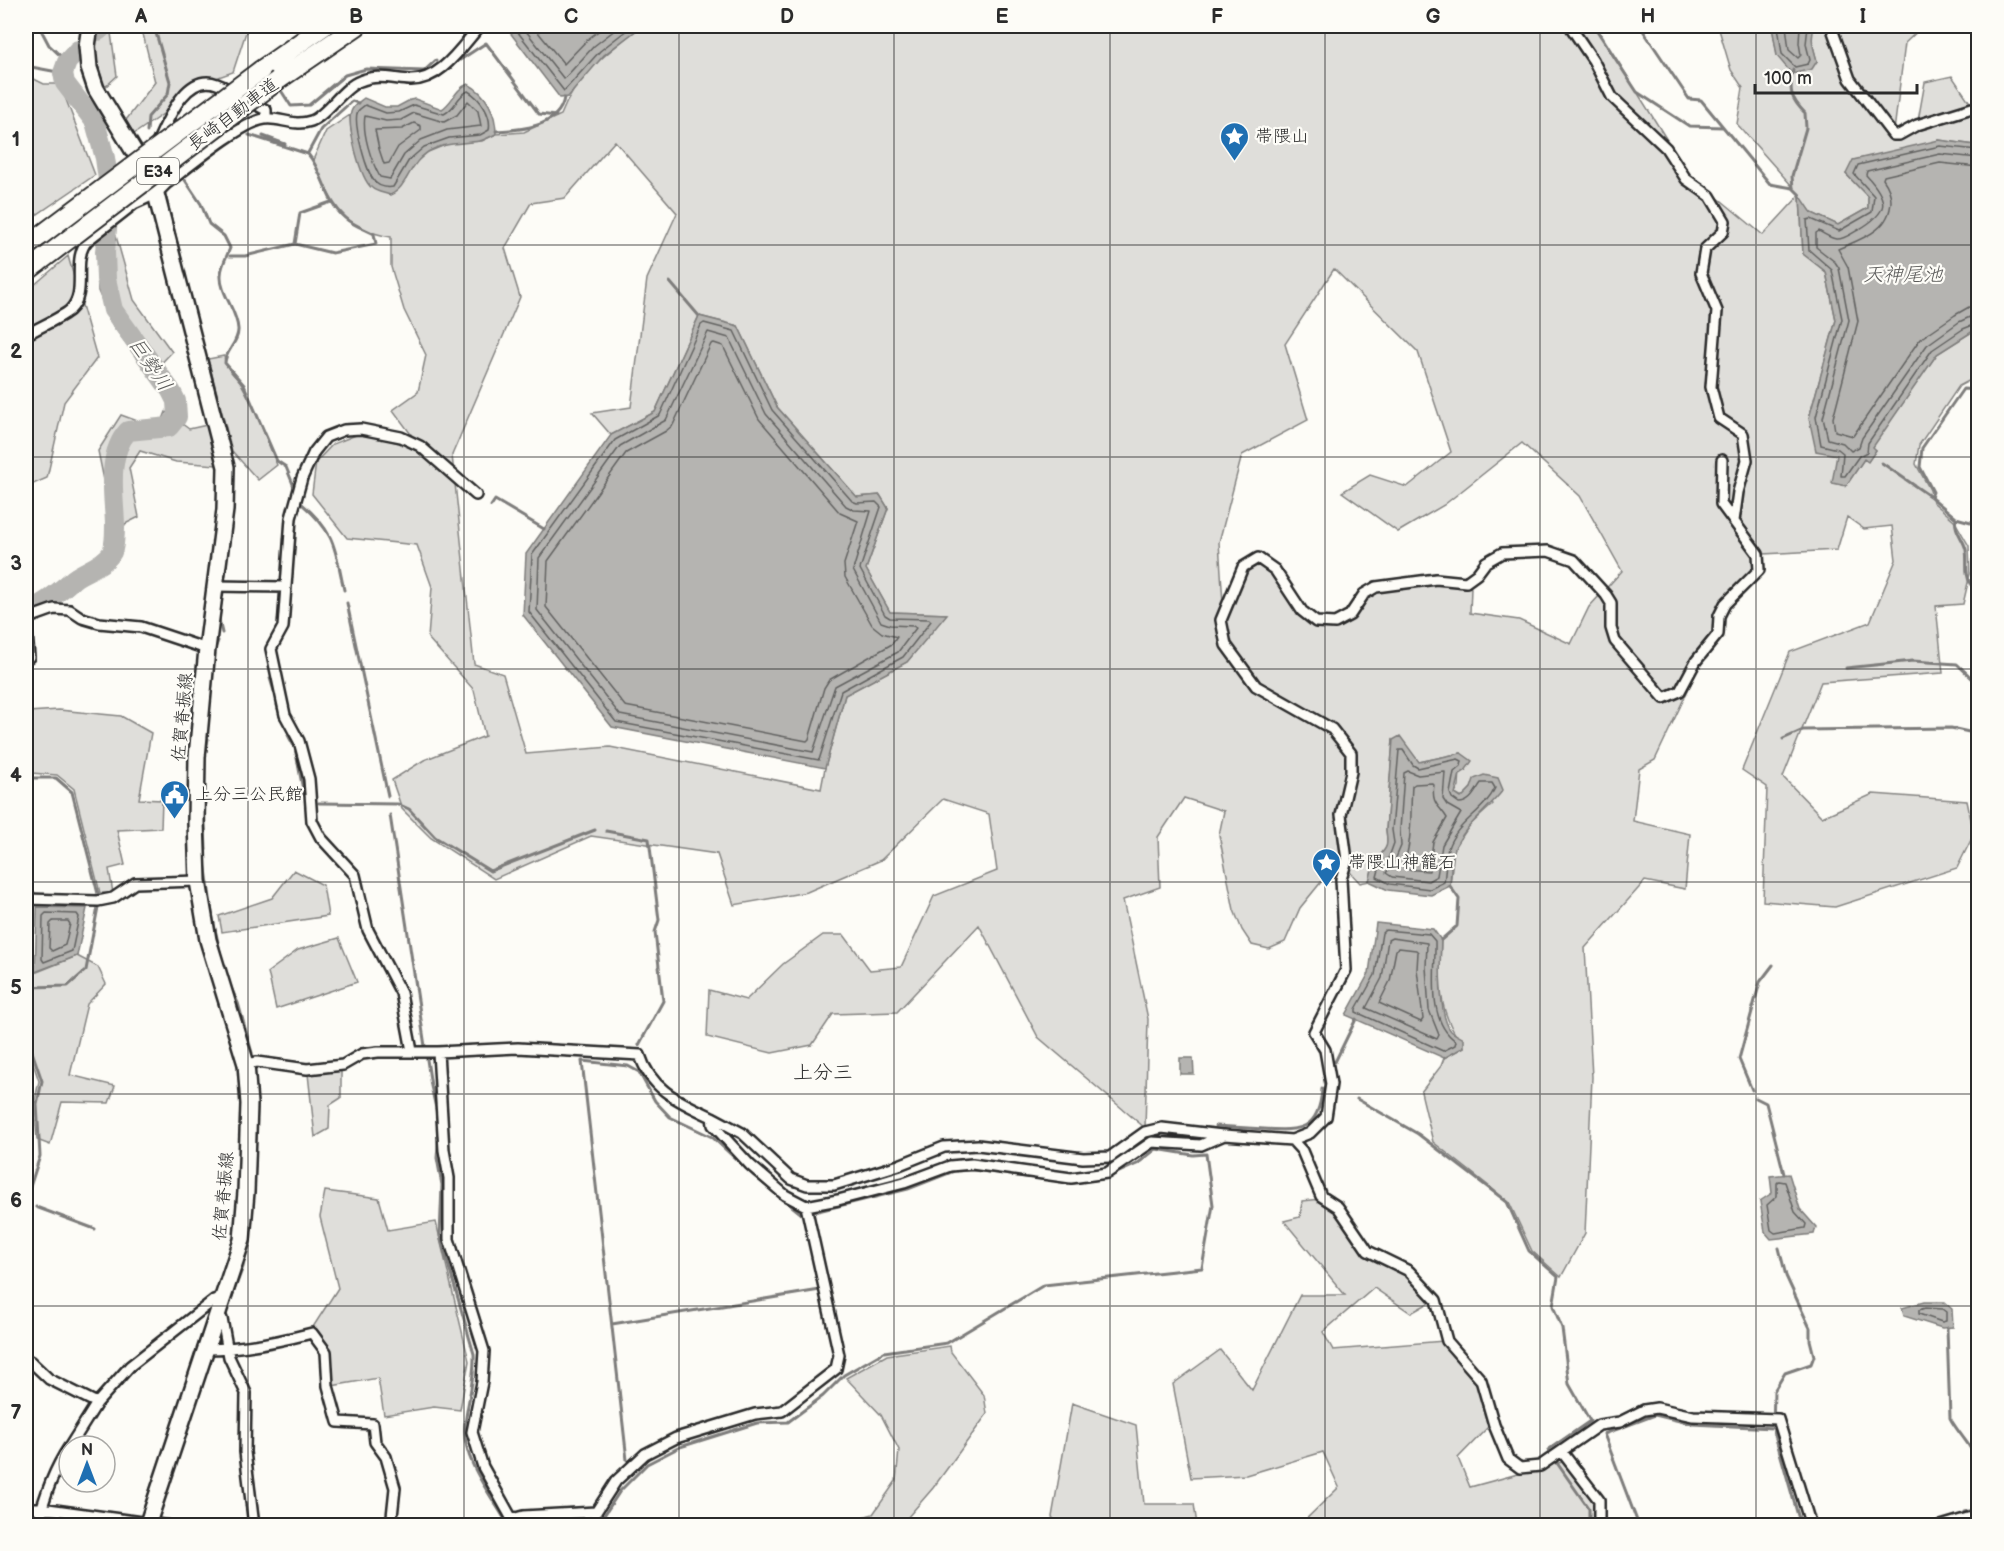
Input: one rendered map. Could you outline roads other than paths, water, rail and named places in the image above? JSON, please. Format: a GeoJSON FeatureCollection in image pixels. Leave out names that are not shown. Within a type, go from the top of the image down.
{"type":"FeatureCollection","features":[{"type":"Feature","properties":{"kind":"highway","name":"長崎自動車道"},"geometry":{"type":"LineString","coordinates":[[33,242],[261,70],[324,26]]}},
{"type":"Feature","properties":{"kind":"highway","name":"長崎自動車道"},"geometry":{"type":"LineString","coordinates":[[32,267],[278,80],[357,26]]}},
{"type":"Feature","properties":{"kind":"main road","name":"佐賀脊振線"},"geometry":{"type":"LineString","coordinates":[[90,26],[87,46],[89,68],[96,89],[141,163],[156,194],[226,467],[225,510],[207,649],[197,757],[196,822],[198,881],[208,940],[246,1064],[249,1104],[246,1192],[242,1240],[147,1524]]}},
{"type":"Feature","properties":{"kind":"street"},"geometry":{"type":"LineString","coordinates":[[26,335],[70,309],[78,297],[79,262],[82,246],[88,240],[134,204],[156,194],[166,184],[246,126],[266,119],[290,124],[312,121],[356,82],[371,77],[413,80],[428,77],[444,67],[480,26]]}},
{"type":"Feature","properties":{"kind":"street"},"geometry":{"type":"LineString","coordinates":[[1570,26],[1593,60],[1612,97],[1666,148],[1686,179],[1710,196],[1725,221],[1723,232],[1705,249],[1701,273],[1718,311],[1711,387],[1719,418],[1743,434],[1747,460],[1738,492],[1734,521]]}},
{"type":"Feature","properties":{"kind":"street"},"geometry":{"type":"LineString","coordinates":[[1831,26],[1850,79],[1893,135],[1899,135],[1917,124],[1972,108],[1978,109]]}},
{"type":"Feature","properties":{"kind":"street"},"geometry":{"type":"LineString","coordinates":[[141,163],[153,153],[169,117],[185,91],[206,82],[216,83],[266,110],[266,119]]}},
{"type":"Feature","properties":{"kind":"street"},"geometry":{"type":"LineString","coordinates":[[416,1051],[401,993],[369,930],[356,875],[321,838],[312,821],[309,779],[299,741],[285,715],[271,649],[283,627],[291,519],[302,478],[314,452],[326,437],[344,430],[361,429],[401,437],[420,446],[476,495]]}},
{"type":"Feature","properties":{"kind":"street"},"geometry":{"type":"LineString","coordinates":[[246,1064],[258,1062],[307,1069],[342,1065],[362,1054],[518,1048],[639,1055],[642,1063],[659,1086],[674,1099],[742,1133],[791,1179],[807,1185],[834,1185],[899,1165],[944,1147],[978,1145],[1083,1158],[1110,1157],[1145,1132],[1162,1128],[1292,1140],[1310,1133],[1326,1117],[1331,1084],[1325,1050],[1314,1032],[1346,970],[1341,879],[1347,860],[1341,815],[1351,772],[1351,753],[1332,729],[1256,686],[1226,645],[1221,620],[1243,567],[1258,558],[1275,570],[1302,611],[1316,622],[1335,623],[1350,615],[1364,594],[1376,587],[1436,579],[1466,582],[1477,574],[1486,562],[1502,553],[1548,550],[1574,560],[1606,595],[1611,603],[1611,628],[1615,641],[1665,698],[1680,691],[1696,661],[1718,634],[1719,616],[1725,604],[1759,570],[1758,554],[1721,504],[1722,460]]}},
{"type":"Feature","properties":{"kind":"street"},"geometry":{"type":"LineString","coordinates":[[215,586],[285,587]]}},
{"type":"Feature","properties":{"kind":"street"},"geometry":{"type":"LineString","coordinates":[[26,659],[30,657],[26,620],[54,609],[70,610],[82,618],[99,623],[141,627],[207,649]]}},
{"type":"Feature","properties":{"kind":"street"},"geometry":{"type":"LineString","coordinates":[[26,899],[98,901],[113,897],[135,883],[198,881]]}},
{"type":"Feature","properties":{"kind":"street"},"geometry":{"type":"LineString","coordinates":[[436,1052],[444,1150],[449,1179],[449,1239],[484,1351],[482,1382],[472,1432],[483,1467],[512,1522],[523,1516],[596,1512],[616,1481],[645,1454],[676,1438],[755,1414],[782,1411],[836,1369],[839,1355],[806,1206]]}},
{"type":"Feature","properties":{"kind":"street"},"geometry":{"type":"LineString","coordinates":[[712,1117],[713,1125],[750,1165],[785,1195],[806,1206],[904,1183],[950,1166],[972,1164],[1071,1178],[1107,1173],[1152,1142],[1201,1145],[1224,1135]]}},
{"type":"Feature","properties":{"kind":"street"},"geometry":{"type":"LineString","coordinates":[[1292,1140],[1302,1151],[1321,1196],[1338,1207],[1368,1251],[1409,1271],[1436,1300],[1447,1341],[1481,1380],[1494,1425],[1508,1459],[1520,1468],[1540,1466],[1599,1425],[1620,1422],[1644,1410],[1657,1408],[1693,1416],[1774,1419],[1811,1526]]}},
{"type":"Feature","properties":{"kind":"street"},"geometry":{"type":"LineString","coordinates":[[77,1434],[97,1403],[130,1366],[214,1300],[223,1297]]}},
{"type":"Feature","properties":{"kind":"street"},"geometry":{"type":"LineString","coordinates":[[218,1313],[222,1319],[229,1357],[246,1394],[245,1452],[254,1526]]}},
{"type":"Feature","properties":{"kind":"street"},"geometry":{"type":"LineString","coordinates":[[206,1349],[227,1349],[276,1342],[312,1333],[326,1352],[328,1386],[338,1422],[373,1424],[375,1442],[386,1457],[395,1488],[392,1526]]}},
{"type":"Feature","properties":{"kind":"street"},"geometry":{"type":"LineString","coordinates":[[26,1360],[49,1379],[97,1403]]}},
{"type":"Feature","properties":{"kind":"street"},"geometry":{"type":"LineString","coordinates":[[1562,1452],[1599,1500],[1599,1526]]}},
{"type":"Feature","properties":{"kind":"street"},"geometry":{"type":"LineString","coordinates":[[37,1526],[41,1508],[57,1466]]}},
{"type":"Feature","properties":{"kind":"street"},"geometry":{"type":"LineString","coordinates":[[26,1508],[41,1508],[170,1526]]}},
{"type":"Feature","properties":{"kind":"street"},"geometry":{"type":"LineString","coordinates":[[1941,1526],[1976,1519]]}},
{"type":"Feature","properties":{"kind":"water"},"geometry":{"type":"Polygon","coordinates":[[[505,26],[642,26],[604,55],[568,97],[560,98],[505,26]]]}},
{"type":"Feature","properties":{"kind":"water"},"geometry":{"type":"Polygon","coordinates":[[[1772,26],[1815,26],[1812,39],[1817,61],[1812,69],[1792,74],[1777,56],[1772,26]]]}},
{"type":"Feature","properties":{"kind":"water"},"geometry":{"type":"Polygon","coordinates":[[[468,84],[480,93],[489,105],[496,134],[481,140],[444,145],[431,150],[415,164],[396,192],[390,195],[372,188],[363,174],[353,139],[350,119],[355,106],[364,98],[385,107],[397,107],[415,99],[442,109],[460,89],[468,84]]]}},
{"type":"Feature","properties":{"kind":"water","name":"天神尾池"},"geometry":{"type":"Polygon","coordinates":[[[1939,140],[1975,145],[1978,143],[1978,328],[1937,354],[1873,447],[1876,450],[1868,462],[1864,459],[1846,486],[1832,483],[1837,455],[1816,451],[1809,418],[1836,320],[1826,272],[1803,254],[1800,195],[1812,213],[1838,225],[1868,208],[1868,197],[1846,174],[1853,160],[1939,140]]]}},
{"type":"Feature","properties":{"kind":"water"},"geometry":{"type":"Polygon","coordinates":[[[699,316],[738,326],[777,407],[857,497],[880,495],[888,508],[866,569],[890,612],[947,614],[907,662],[845,695],[825,768],[612,727],[523,615],[526,554],[611,435],[655,412],[699,316]]]}},
{"type":"Feature","properties":{"kind":"water"},"geometry":{"type":"Polygon","coordinates":[[[1400,736],[1419,762],[1461,753],[1472,761],[1460,774],[1455,794],[1461,798],[1471,788],[1474,779],[1484,775],[1498,778],[1503,790],[1459,840],[1452,857],[1450,886],[1431,895],[1388,890],[1369,881],[1374,864],[1384,851],[1387,842],[1393,740],[1400,736]]]}},
{"type":"Feature","properties":{"kind":"water"},"geometry":{"type":"Polygon","coordinates":[[[37,907],[87,908],[77,956],[35,972],[37,907]]]}},
{"type":"Feature","properties":{"kind":"water"},"geometry":{"type":"Polygon","coordinates":[[[1376,923],[1433,929],[1441,940],[1441,987],[1444,1013],[1451,1031],[1464,1039],[1464,1047],[1444,1058],[1346,1015],[1369,973],[1376,923]]]}},
{"type":"Feature","properties":{"kind":"water"},"geometry":{"type":"Polygon","coordinates":[[[1180,1058],[1193,1058],[1194,1074],[1180,1074],[1180,1058]]]}},
{"type":"Feature","properties":{"kind":"water"},"geometry":{"type":"Polygon","coordinates":[[[1789,1174],[1800,1209],[1816,1227],[1814,1234],[1771,1239],[1765,1232],[1760,1201],[1772,1193],[1770,1176],[1789,1174]]]}},
{"type":"Feature","properties":{"kind":"water"},"geometry":{"type":"Polygon","coordinates":[[[1924,1302],[1944,1302],[1952,1309],[1953,1327],[1942,1328],[1904,1316],[1902,1308],[1924,1302]]]}},
{"type":"Feature","properties":{"kind":"waterway"},"geometry":{"type":"LineString","coordinates":[[39,26],[49,45],[67,62]]}},
{"type":"Feature","properties":{"kind":"waterway","name":"巨勢川"},"geometry":{"type":"LineString","coordinates":[[98,31],[104,26]]}},
{"type":"Feature","properties":{"kind":"waterway"},"geometry":{"type":"LineString","coordinates":[[147,132],[148,117],[168,94],[170,82],[154,26]]}},
{"type":"Feature","properties":{"kind":"waterway"},"geometry":{"type":"LineString","coordinates":[[1594,26],[1637,92],[1689,126],[1723,127]]}},
{"type":"Feature","properties":{"kind":"waterway"},"geometry":{"type":"LineString","coordinates":[[1640,26],[1689,99],[1701,100],[1770,184],[1793,188]]}},
{"type":"Feature","properties":{"kind":"waterway"},"geometry":{"type":"LineString","coordinates":[[460,60],[486,43],[539,114],[556,116]]}},
{"type":"Feature","properties":{"kind":"waterway","name":"巨勢川"},"geometry":{"type":"LineString","coordinates":[[26,611],[46,601],[75,578],[109,557],[115,535],[114,463],[121,441],[128,431],[169,427],[177,417],[176,401],[171,391],[113,310],[106,279],[105,252],[110,194],[105,158],[95,122],[65,83],[63,73],[67,62],[78,50]]}},
{"type":"Feature","properties":{"kind":"waterway"},"geometry":{"type":"LineString","coordinates":[[282,92],[291,106],[309,105],[345,75],[366,69],[424,71],[436,60]]}},
{"type":"Feature","properties":{"kind":"waterway"},"geometry":{"type":"LineString","coordinates":[[26,66],[63,73]]}},
{"type":"Feature","properties":{"kind":"waterway"},"geometry":{"type":"LineString","coordinates":[[1793,70],[1792,94],[1805,113],[1806,128],[1792,176],[1793,188],[1800,195]]}},
{"type":"Feature","properties":{"kind":"waterway"},"geometry":{"type":"LineString","coordinates":[[496,131],[527,128],[547,121],[561,108],[564,98]]}},
{"type":"Feature","properties":{"kind":"waterway"},"geometry":{"type":"LineString","coordinates":[[308,153],[321,129],[352,101],[358,103]]}},
{"type":"Feature","properties":{"kind":"waterway"},"geometry":{"type":"LineString","coordinates":[[230,256],[245,256],[295,244],[332,253],[376,244],[374,234],[352,223],[338,211],[308,154],[249,135]]}},
{"type":"Feature","properties":{"kind":"waterway"},"geometry":{"type":"LineString","coordinates":[[263,136],[285,144]]}},
{"type":"Feature","properties":{"kind":"waterway"},"geometry":{"type":"LineString","coordinates":[[185,180],[201,204],[209,224],[224,236],[230,248],[222,268],[221,282],[235,315],[238,334],[227,354],[225,363],[244,385],[277,461],[286,467],[295,489]]}},
{"type":"Feature","properties":{"kind":"waterway"},"geometry":{"type":"LineString","coordinates":[[165,194],[196,320]]}},
{"type":"Feature","properties":{"kind":"waterway"},"geometry":{"type":"LineString","coordinates":[[295,244],[300,213],[331,202]]}},
{"type":"Feature","properties":{"kind":"waterway"},"geometry":{"type":"LineString","coordinates":[[670,282],[699,316]]}},
{"type":"Feature","properties":{"kind":"waterway"},"geometry":{"type":"LineString","coordinates":[[1931,497],[1933,492],[1920,467],[1922,448],[1963,389],[1978,390]]}},
{"type":"Feature","properties":{"kind":"waterway"},"geometry":{"type":"LineString","coordinates":[[215,396],[231,459]]}},
{"type":"Feature","properties":{"kind":"waterway"},"geometry":{"type":"LineString","coordinates":[[1882,463],[1931,497],[1956,518],[1978,524]]}},
{"type":"Feature","properties":{"kind":"waterway"},"geometry":{"type":"LineString","coordinates":[[232,506],[233,493]]}},
{"type":"Feature","properties":{"kind":"waterway"},"geometry":{"type":"LineString","coordinates":[[491,506],[495,500],[544,529]]}},
{"type":"Feature","properties":{"kind":"waterway"},"geometry":{"type":"LineString","coordinates":[[302,504],[328,533],[336,552],[344,590]]}},
{"type":"Feature","properties":{"kind":"waterway"},"geometry":{"type":"LineString","coordinates":[[1956,518],[1956,527],[1966,550],[1969,581],[1971,585],[1978,585]]}},
{"type":"Feature","properties":{"kind":"waterway"},"geometry":{"type":"LineString","coordinates":[[224,579],[226,558]]}},
{"type":"Feature","properties":{"kind":"waterway"},"geometry":{"type":"LineString","coordinates":[[222,593],[219,620],[222,633]]}},
{"type":"Feature","properties":{"kind":"waterway"},"geometry":{"type":"LineString","coordinates":[[347,603],[388,796]]}},
{"type":"Feature","properties":{"kind":"waterway"},"geometry":{"type":"LineString","coordinates":[[214,651],[218,641]]}},
{"type":"Feature","properties":{"kind":"waterway"},"geometry":{"type":"LineString","coordinates":[[1846,668],[1913,661],[1957,664],[1978,684]]}},
{"type":"Feature","properties":{"kind":"waterway"},"geometry":{"type":"LineString","coordinates":[[270,678],[274,691]]}},
{"type":"Feature","properties":{"kind":"waterway"},"geometry":{"type":"LineString","coordinates":[[277,705],[281,719]]}},
{"type":"Feature","properties":{"kind":"waterway"},"geometry":{"type":"LineString","coordinates":[[1783,739],[1803,730],[1951,728],[1978,734]]}},
{"type":"Feature","properties":{"kind":"waterway"},"geometry":{"type":"LineString","coordinates":[[288,735],[295,748],[304,795]]}},
{"type":"Feature","properties":{"kind":"waterway"},"geometry":{"type":"LineString","coordinates":[[204,761],[208,739]]}},
{"type":"Feature","properties":{"kind":"waterway"},"geometry":{"type":"LineString","coordinates":[[26,778],[56,778],[72,792],[98,894]]}},
{"type":"Feature","properties":{"kind":"waterway"},"geometry":{"type":"LineString","coordinates":[[204,801],[206,850]]}},
{"type":"Feature","properties":{"kind":"waterway"},"geometry":{"type":"LineString","coordinates":[[319,803],[398,804],[409,809],[435,837],[490,871],[595,830]]}},
{"type":"Feature","properties":{"kind":"waterway"},"geometry":{"type":"LineString","coordinates":[[390,815],[437,1113]]}},
{"type":"Feature","properties":{"kind":"waterway"},"geometry":{"type":"LineString","coordinates":[[606,831],[649,839],[659,920],[655,932],[663,1001],[639,1045]]}},
{"type":"Feature","properties":{"kind":"waterway"},"geometry":{"type":"LineString","coordinates":[[205,862],[213,920],[223,965]]}},
{"type":"Feature","properties":{"kind":"waterway"},"geometry":{"type":"LineString","coordinates":[[1441,940],[1457,926],[1459,899],[1450,886]]}},
{"type":"Feature","properties":{"kind":"waterway"},"geometry":{"type":"LineString","coordinates":[[26,1001],[30,987],[68,986],[86,970],[98,907]]}},
{"type":"Feature","properties":{"kind":"waterway"},"geometry":{"type":"LineString","coordinates":[[1752,1090],[1739,1059],[1760,982],[1773,965]]}},
{"type":"Feature","properties":{"kind":"waterway"},"geometry":{"type":"LineString","coordinates":[[228,981],[238,1003],[252,1053]]}},
{"type":"Feature","properties":{"kind":"waterway"},"geometry":{"type":"LineString","coordinates":[[1335,1062],[1356,1019]]}},
{"type":"Feature","properties":{"kind":"waterway"},"geometry":{"type":"LineString","coordinates":[[26,1034],[42,1081],[37,1104],[40,1156],[26,1199]]}},
{"type":"Feature","properties":{"kind":"waterway"},"geometry":{"type":"LineString","coordinates":[[627,1460],[582,1061],[628,1066],[639,1072],[655,1101],[670,1117],[712,1137],[753,1175],[803,1215],[831,1337]]}},
{"type":"Feature","properties":{"kind":"waterway"},"geometry":{"type":"LineString","coordinates":[[254,1068],[257,1104],[255,1166]]}},
{"type":"Feature","properties":{"kind":"waterway"},"geometry":{"type":"LineString","coordinates":[[1216,1126],[1277,1130],[1305,1126],[1317,1113],[1322,1089]]}},
{"type":"Feature","properties":{"kind":"waterway"},"geometry":{"type":"LineString","coordinates":[[1756,1098],[1766,1103],[1784,1174]]}},
{"type":"Feature","properties":{"kind":"waterway"},"geometry":{"type":"LineString","coordinates":[[1357,1099],[1418,1134],[1507,1202],[1529,1251],[1558,1277],[1553,1306],[1562,1328],[1569,1384],[1590,1421],[1548,1450],[1552,1455]]}},
{"type":"Feature","properties":{"kind":"waterway"},"geometry":{"type":"LineString","coordinates":[[439,1131],[437,1158],[442,1185],[440,1236],[474,1354],[465,1424],[467,1449],[477,1473],[504,1518],[505,1526]]}},
{"type":"Feature","properties":{"kind":"waterway"},"geometry":{"type":"LineString","coordinates":[[529,1526],[596,1521],[603,1517],[620,1491],[647,1464],[680,1447],[757,1423],[788,1422],[823,1396],[844,1375],[884,1352],[947,1343],[1044,1285],[1202,1268],[1213,1205],[1206,1154],[1193,1155],[1156,1149],[1137,1164],[1106,1178],[1074,1183],[973,1170],[954,1171],[908,1189],[814,1212]]}},
{"type":"Feature","properties":{"kind":"waterway"},"geometry":{"type":"LineString","coordinates":[[254,1177],[254,1187]]}},
{"type":"Feature","properties":{"kind":"waterway"},"geometry":{"type":"LineString","coordinates":[[228,1330],[226,1312],[243,1267],[250,1236],[252,1205]]}},
{"type":"Feature","properties":{"kind":"waterway"},"geometry":{"type":"LineString","coordinates":[[36,1207],[95,1229]]}},
{"type":"Feature","properties":{"kind":"waterway"},"geometry":{"type":"LineString","coordinates":[[1779,1248],[1786,1276],[1810,1328],[1814,1356],[1811,1364],[1785,1373],[1774,1391],[1773,1428],[1801,1526]]}},
{"type":"Feature","properties":{"kind":"waterway"},"geometry":{"type":"LineString","coordinates":[[612,1324],[820,1290]]}},
{"type":"Feature","properties":{"kind":"waterway"},"geometry":{"type":"LineString","coordinates":[[1947,1328],[1950,1418],[1973,1452],[1978,1464]]}},
{"type":"Feature","properties":{"kind":"waterway"},"geometry":{"type":"LineString","coordinates":[[249,1392],[250,1452],[259,1526]]}},
{"type":"Feature","properties":{"kind":"waterway"},"geometry":{"type":"LineString","coordinates":[[1639,1526],[1604,1434],[1655,1415],[1692,1424],[1773,1428]]}},
{"type":"Feature","properties":{"kind":"waterway"},"geometry":{"type":"LineString","coordinates":[[1557,1463],[1589,1509],[1589,1526]]}},
{"type":"Feature","properties":{"kind":"waterway"},"geometry":{"type":"LineString","coordinates":[[1964,1512],[1978,1509]]}},
{"type":"Feature","properties":{"kind":"place","name":"帯隈山"},"geometry":{"type":"Point","coordinates":[1234,162]}},
{"type":"Feature","properties":{"kind":"place","name":"上分三公民館"},"geometry":{"type":"Point","coordinates":[174,820]}},
{"type":"Feature","properties":{"kind":"place","name":"帯隈山神籠石"},"geometry":{"type":"Point","coordinates":[1327,888]}},
{"type":"Feature","properties":{"kind":"district","name":"上分三"},"geometry":{"type":"Point","coordinates":[823,1072]}}]}
